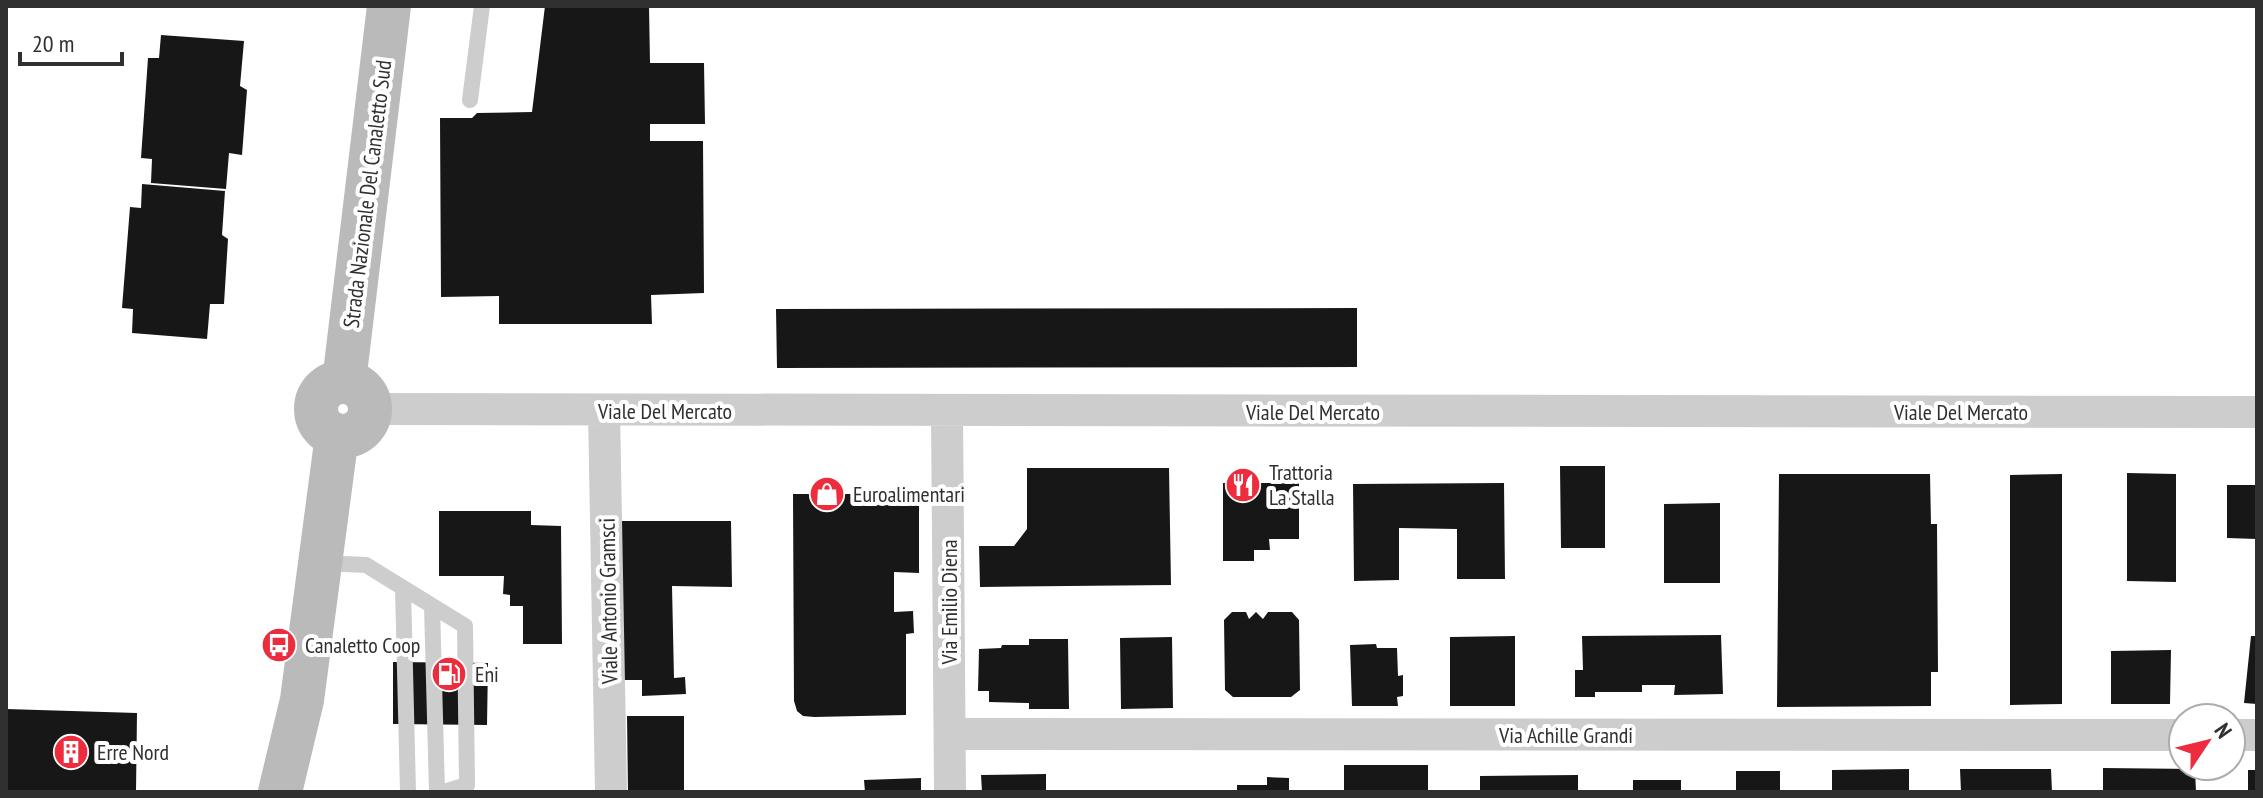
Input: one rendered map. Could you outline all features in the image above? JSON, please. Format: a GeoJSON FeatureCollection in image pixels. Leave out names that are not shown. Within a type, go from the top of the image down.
{"type":"FeatureCollection","features":[{"type":"Feature","properties":{"kind":"main road","name":"Strada Nazionale Del Canaletto Sud"},"geometry":{"type":"LineString","coordinates":[[280,792],[302,700],[320,563],[350,409],[389,6]]}},
{"type":"Feature","properties":{"kind":"street","name":"Viale Del Mercato"},"geometry":{"type":"LineString","coordinates":[[350,409],[2257,412]]}},
{"type":"Feature","properties":{"kind":"street","name":"Viale Antonio Gramsci"},"geometry":{"type":"LineString","coordinates":[[604,411],[611,792]]}},
{"type":"Feature","properties":{"kind":"street","name":"Via Emilio Diena"},"geometry":{"type":"LineString","coordinates":[[947,411],[950,792]]}},
{"type":"Feature","properties":{"kind":"street","name":"Via Achille Grandi"},"geometry":{"type":"LineString","coordinates":[[950,734],[2167,735]]}},
{"type":"Feature","properties":{"kind":"lane"},"geometry":{"type":"LineString","coordinates":[[470,100],[482,6]]}},
{"type":"Feature","properties":{"kind":"lane"},"geometry":{"type":"LineString","coordinates":[[320,563],[366,565],[465,626],[467,785],[444,792]]}},
{"type":"Feature","properties":{"kind":"lane"},"geometry":{"type":"LineString","coordinates":[[403,588],[408,792]]}},
{"type":"Feature","properties":{"kind":"lane"},"geometry":{"type":"LineString","coordinates":[[432,606],[437,792]]}},
{"type":"Feature","properties":{"kind":"building"},"geometry":{"type":"Polygon","coordinates":[[[545,6],[649,6],[650,63],[704,63],[705,124],[650,124],[650,141],[703,141],[704,293],[651,295],[652,324],[499,324],[499,296],[441,297],[440,118],[472,118],[477,113],[532,112],[545,6]]]}},
{"type":"Feature","properties":{"kind":"building"},"geometry":{"type":"Polygon","coordinates":[[[161,35],[244,41],[240,86],[247,90],[242,155],[229,153],[226,189],[151,183],[152,159],[141,158],[148,58],[159,58],[161,35]]]}},
{"type":"Feature","properties":{"kind":"building"},"geometry":{"type":"Polygon","coordinates":[[[142,184],[225,191],[222,235],[228,239],[224,304],[210,304],[207,339],[132,333],[133,309],[122,308],[130,207],[141,208],[142,184]]]}},
{"type":"Feature","properties":{"kind":"building"},"geometry":{"type":"Polygon","coordinates":[[[1357,308],[1357,367],[777,368],[776,309],[1357,308]]]}},
{"type":"Feature","properties":{"kind":"building"},"geometry":{"type":"Polygon","coordinates":[[[1560,466],[1605,466],[1605,548],[1561,548],[1560,466]]]}},
{"type":"Feature","properties":{"kind":"building"},"geometry":{"type":"Polygon","coordinates":[[[1027,468],[1169,468],[1171,585],[980,587],[979,546],[1014,546],[1027,529],[1027,468]]]}},
{"type":"Feature","properties":{"kind":"building"},"geometry":{"type":"Polygon","coordinates":[[[2127,473],[2176,474],[2176,582],[2127,581],[2127,473]]]}},
{"type":"Feature","properties":{"kind":"building"},"geometry":{"type":"Polygon","coordinates":[[[1779,474],[1930,474],[1931,524],[1937,524],[1938,672],[1931,672],[1931,706],[1777,707],[1779,474]]]}},
{"type":"Feature","properties":{"kind":"building"},"geometry":{"type":"Polygon","coordinates":[[[2062,474],[2062,704],[2010,705],[2010,475],[2062,474]]]}},
{"type":"Feature","properties":{"kind":"building"},"geometry":{"type":"Polygon","coordinates":[[[1223,483],[1299,483],[1299,539],[1269,539],[1270,550],[1254,550],[1254,561],[1223,561],[1223,483]]]}},
{"type":"Feature","properties":{"kind":"building"},"geometry":{"type":"Polygon","coordinates":[[[1504,483],[1505,579],[1457,579],[1457,529],[1399,528],[1399,580],[1354,581],[1353,484],[1504,483]]]}},
{"type":"Feature","properties":{"kind":"building"},"geometry":{"type":"Polygon","coordinates":[[[2227,485],[2257,485],[2257,539],[2227,538],[2227,485]]]}},
{"type":"Feature","properties":{"kind":"building"},"geometry":{"type":"Polygon","coordinates":[[[793,494],[919,494],[919,573],[894,572],[894,612],[913,611],[914,633],[906,634],[906,715],[814,717],[803,716],[797,711],[794,701],[793,494]]]}},
{"type":"Feature","properties":{"kind":"building"},"geometry":{"type":"Polygon","coordinates":[[[1720,503],[1720,583],[1664,583],[1664,504],[1720,503]]]}},
{"type":"Feature","properties":{"kind":"building"},"geometry":{"type":"Polygon","coordinates":[[[439,511],[531,511],[531,525],[561,526],[562,644],[523,644],[523,606],[510,606],[510,595],[503,594],[504,576],[439,576],[439,511]]]}},
{"type":"Feature","properties":{"kind":"building"},"geometry":{"type":"Polygon","coordinates":[[[621,521],[731,521],[732,587],[672,586],[674,678],[685,677],[686,694],[642,696],[642,680],[623,680],[621,521]]]}},
{"type":"Feature","properties":{"kind":"building"},"geometry":{"type":"Polygon","coordinates":[[[1232,612],[1246,612],[1249,619],[1256,612],[1263,619],[1268,612],[1292,612],[1299,620],[1300,690],[1291,697],[1233,697],[1225,690],[1224,620],[1232,612]]]}},
{"type":"Feature","properties":{"kind":"building"},"geometry":{"type":"Polygon","coordinates":[[[1721,635],[1723,694],[1674,695],[1675,685],[1642,685],[1642,692],[1595,692],[1595,697],[1575,697],[1575,670],[1583,670],[1582,636],[1721,635]]]}},
{"type":"Feature","properties":{"kind":"building"},"geometry":{"type":"Polygon","coordinates":[[[1515,636],[1515,706],[1450,706],[1450,637],[1515,636]]]}},
{"type":"Feature","properties":{"kind":"building"},"geometry":{"type":"Polygon","coordinates":[[[2251,636],[2257,636],[2257,704],[2244,702],[2251,636]]]}},
{"type":"Feature","properties":{"kind":"building"},"geometry":{"type":"Polygon","coordinates":[[[1172,637],[1173,708],[1121,709],[1120,638],[1172,637]]]}},
{"type":"Feature","properties":{"kind":"building"},"geometry":{"type":"Polygon","coordinates":[[[1029,639],[1068,639],[1069,709],[1029,709],[1029,703],[989,702],[989,691],[978,691],[979,649],[1029,645],[1029,639]]]}},
{"type":"Feature","properties":{"kind":"building"},"geometry":{"type":"Polygon","coordinates":[[[1376,644],[1377,648],[1397,648],[1398,676],[1403,675],[1403,696],[1397,697],[1398,706],[1352,706],[1350,645],[1376,644]]]}},
{"type":"Feature","properties":{"kind":"building"},"geometry":{"type":"Polygon","coordinates":[[[2171,650],[2170,702],[2111,704],[2111,651],[2171,650]]]}},
{"type":"Feature","properties":{"kind":"building"},"geometry":{"type":"Polygon","coordinates":[[[393,662],[488,663],[487,725],[393,724],[393,662]]]}},
{"type":"Feature","properties":{"kind":"building","name":"Erre Nord"},"geometry":{"type":"Polygon","coordinates":[[[6,709],[137,713],[136,792],[6,792],[6,709]]]}},
{"type":"Feature","properties":{"kind":"building"},"geometry":{"type":"Polygon","coordinates":[[[627,716],[684,716],[684,792],[628,792],[627,716]]]}},
{"type":"Feature","properties":{"kind":"building"},"geometry":{"type":"Polygon","coordinates":[[[1344,765],[1428,765],[1428,792],[1344,792],[1344,765]]]}},
{"type":"Feature","properties":{"kind":"building"},"geometry":{"type":"Polygon","coordinates":[[[2103,768],[2167,769],[2167,782],[2196,782],[2196,792],[2103,792],[2103,768]]]}},
{"type":"Feature","properties":{"kind":"building"},"geometry":{"type":"Polygon","coordinates":[[[1909,769],[1909,792],[1832,792],[1832,770],[1909,769]]]}},
{"type":"Feature","properties":{"kind":"building"},"geometry":{"type":"Polygon","coordinates":[[[1960,769],[2051,769],[2052,792],[1961,792],[1960,769]]]}},
{"type":"Feature","properties":{"kind":"building"},"geometry":{"type":"Polygon","coordinates":[[[2248,770],[2257,770],[2257,792],[2248,792],[2248,770]]]}},
{"type":"Feature","properties":{"kind":"building"},"geometry":{"type":"Polygon","coordinates":[[[1736,771],[1780,771],[1780,792],[1736,792],[1736,771]]]}},
{"type":"Feature","properties":{"kind":"building"},"geometry":{"type":"Polygon","coordinates":[[[1046,774],[1046,792],[982,792],[981,775],[1046,774]]]}},
{"type":"Feature","properties":{"kind":"building"},"geometry":{"type":"Polygon","coordinates":[[[1578,775],[1578,792],[1480,792],[1480,776],[1578,775]]]}},
{"type":"Feature","properties":{"kind":"building"},"geometry":{"type":"Polygon","coordinates":[[[1267,777],[1289,778],[1289,792],[1237,792],[1237,785],[1267,785],[1267,777]]]}},
{"type":"Feature","properties":{"kind":"building"},"geometry":{"type":"Polygon","coordinates":[[[921,778],[921,792],[865,792],[864,780],[921,778]]]}},
{"type":"Feature","properties":{"kind":"building"},"geometry":{"type":"Polygon","coordinates":[[[1633,780],[1681,780],[1681,792],[1633,792],[1633,780]]]}},
{"type":"Feature","properties":{"kind":"place","name":"Trattoria La Stalla"},"geometry":{"type":"Point","coordinates":[1243,485]}},
{"type":"Feature","properties":{"kind":"place","name":"Euroalimentari"},"geometry":{"type":"Point","coordinates":[827,494]}},
{"type":"Feature","properties":{"kind":"place","name":"Canaletto Coop"},"geometry":{"type":"Point","coordinates":[279,645]}},
{"type":"Feature","properties":{"kind":"place","name":"Eni"},"geometry":{"type":"Point","coordinates":[449,674]}},
{"type":"Feature","properties":{"kind":"place","name":"Erre Nord"},"geometry":{"type":"Point","coordinates":[71,752]}}]}
